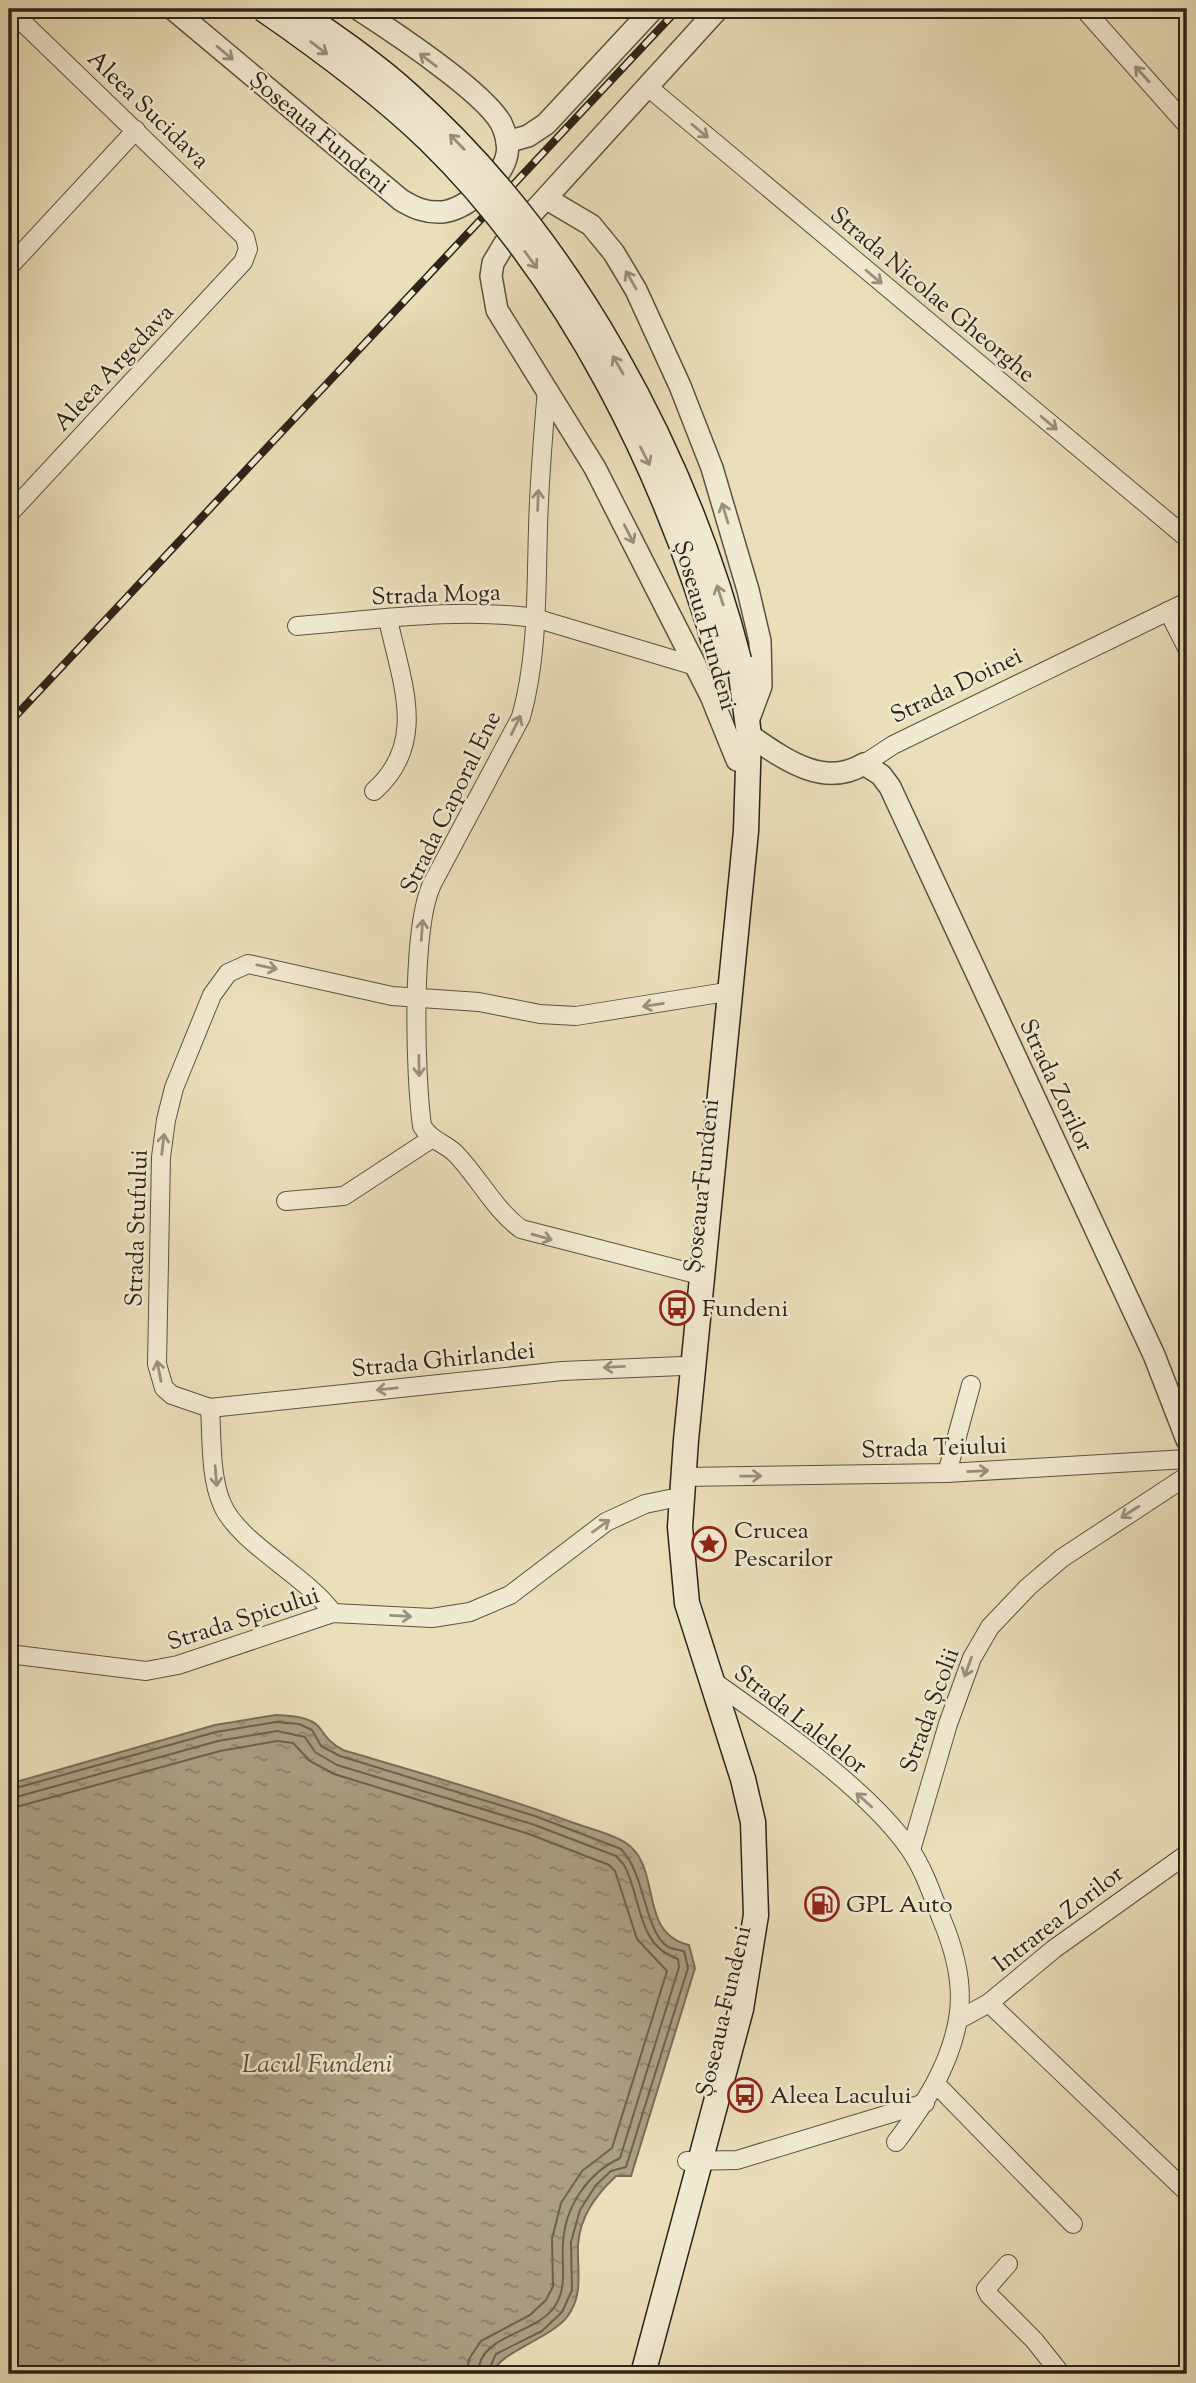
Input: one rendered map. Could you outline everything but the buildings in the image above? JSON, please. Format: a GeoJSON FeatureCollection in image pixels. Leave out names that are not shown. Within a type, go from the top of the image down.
{"type":"FeatureCollection","features":[{"type":"Feature","properties":{"kind":"main road","name":"Șoseaua Fundeni"},"geometry":{"type":"LineString","coordinates":[[263,9],[349,71],[429,141],[467,180],[529,256],[574,327],[658,481],[730,663],[737,760],[734,852],[669,1499],[669,1559],[675,1601],[733,1784],[741,1825],[746,1875],[738,1967],[643,2374]]}},
{"type":"Feature","properties":{"kind":"main road","name":"Șoseaua Fundeni"},"geometry":{"type":"LineString","coordinates":[[295,9],[373,65],[445,130],[517,208],[558,263],[636,397],[673,469],[718,588],[730,663],[748,728],[743,874],[680,1528],[683,1581],[748,1801],[755,1846],[757,1899],[747,1983],[628,2374]]}},
{"type":"Feature","properties":{"kind":"street","name":"Șoseaua Fundeni"},"geometry":{"type":"LineString","coordinates":[[173,9],[347,157],[414,208],[443,212],[468,202],[503,165],[507,142]]}},
{"type":"Feature","properties":{"kind":"street"},"geometry":{"type":"LineString","coordinates":[[358,9],[483,101],[502,126],[507,142],[528,136],[546,124],[653,9]]}},
{"type":"Feature","properties":{"kind":"street"},"geometry":{"type":"LineString","coordinates":[[547,199],[718,9]]}},
{"type":"Feature","properties":{"kind":"street"},"geometry":{"type":"LineString","coordinates":[[1084,9],[1187,125]]}},
{"type":"Feature","properties":{"kind":"street","name":"Aleea Sucidava"},"geometry":{"type":"LineString","coordinates":[[10,11],[245,237],[248,249]]}},
{"type":"Feature","properties":{"kind":"street","name":"Strada Nicolae Gheorghe"},"geometry":{"type":"LineString","coordinates":[[648,87],[1187,538]]}},
{"type":"Feature","properties":{"kind":"street"},"geometry":{"type":"LineString","coordinates":[[9,267],[136,130]]}},
{"type":"Feature","properties":{"kind":"street","name":"Șoseaua Fundeni"},"geometry":{"type":"LineString","coordinates":[[737,760],[695,666],[595,468],[497,310],[491,276],[498,253],[547,199],[591,225],[614,253],[636,290],[680,386],[716,481],[760,641],[761,686],[748,728]]}},
{"type":"Feature","properties":{"kind":"street","name":"Aleea Argedava"},"geometry":{"type":"LineString","coordinates":[[9,514],[243,262],[248,249]]}},
{"type":"Feature","properties":{"kind":"street","name":"Strada Caporal Ene"},"geometry":{"type":"LineString","coordinates":[[432,1139],[422,1126],[420,1112],[417,998],[426,897],[520,717],[527,696],[535,618],[539,481],[547,389]]}},
{"type":"Feature","properties":{"kind":"street","name":"Strada Doinei"},"geometry":{"type":"LineString","coordinates":[[748,728],[799,765],[840,775],[864,764],[892,745],[1187,602]]}},
{"type":"Feature","properties":{"kind":"street"},"geometry":{"type":"LineString","coordinates":[[1168,611],[1187,648]]}},
{"type":"Feature","properties":{"kind":"street","name":"Strada Moga"},"geometry":{"type":"LineString","coordinates":[[297,626],[474,613],[535,618],[695,666]]}},
{"type":"Feature","properties":{"kind":"street"},"geometry":{"type":"LineString","coordinates":[[374,791],[397,765],[408,732],[388,620]]}},
{"type":"Feature","properties":{"kind":"street","name":"Strada Zorilor"},"geometry":{"type":"LineString","coordinates":[[864,764],[881,775],[890,787],[1154,1355],[1187,1440]]}},
{"type":"Feature","properties":{"kind":"street","name":"Strada Stufului"},"geometry":{"type":"LineString","coordinates":[[210,1408],[172,1395],[158,1377],[161,1157],[174,1088],[212,995],[228,973],[248,964],[262,964],[351,988],[417,998],[479,1002],[540,1014],[576,1016],[720,993]]}},
{"type":"Feature","properties":{"kind":"street"},"geometry":{"type":"LineString","coordinates":[[286,1201],[344,1196],[432,1139],[453,1151],[506,1218],[521,1229],[537,1236],[692,1273]]}},
{"type":"Feature","properties":{"kind":"street","name":"Strada Ghirlandei"},"geometry":{"type":"LineString","coordinates":[[210,1408],[562,1371],[682,1366]]}},
{"type":"Feature","properties":{"kind":"street"},"geometry":{"type":"LineString","coordinates":[[947,1473],[971,1385]]}},
{"type":"Feature","properties":{"kind":"street"},"geometry":{"type":"LineString","coordinates":[[210,1408],[217,1489],[226,1513],[245,1533],[314,1590],[333,1613]]}},
{"type":"Feature","properties":{"kind":"street","name":"Strada Teiului"},"geometry":{"type":"LineString","coordinates":[[683,1478],[947,1473],[1187,1459]]}},
{"type":"Feature","properties":{"kind":"street","name":"Strada Școlii"},"geometry":{"type":"LineString","coordinates":[[911,1850],[934,1764],[971,1658],[990,1627],[1028,1587],[1062,1558],[1187,1476]]}},
{"type":"Feature","properties":{"kind":"street","name":"Strada Spicului"},"geometry":{"type":"LineString","coordinates":[[9,1654],[146,1671],[178,1665],[333,1613],[432,1618],[452,1616],[489,1606],[510,1595],[606,1522],[645,1504],[669,1499]]}},
{"type":"Feature","properties":{"kind":"street","name":"Strada Lalelelor"},"geometry":{"type":"LineString","coordinates":[[710,1679],[865,1799],[911,1850],[929,1887],[953,1950],[960,1988],[958,2020],[936,2084],[896,2142]]}},
{"type":"Feature","properties":{"kind":"street","name":"Intrarea Zorilor"},"geometry":{"type":"LineString","coordinates":[[958,2020],[989,2003],[1065,1941],[1187,1854]]}},
{"type":"Feature","properties":{"kind":"street"},"geometry":{"type":"LineString","coordinates":[[989,2003],[1187,2192]]}},
{"type":"Feature","properties":{"kind":"street"},"geometry":{"type":"LineString","coordinates":[[936,2084],[1073,2224]]}},
{"type":"Feature","properties":{"kind":"street"},"geometry":{"type":"LineString","coordinates":[[694,2162],[737,2160],[925,2103]]}},
{"type":"Feature","properties":{"kind":"street"},"geometry":{"type":"LineString","coordinates":[[1009,2264],[989,2283],[986,2290],[1034,2340],[1061,2374]]}},
{"type":"Feature","properties":{"kind":"water","name":"Lacul Fundeni"},"geometry":{"type":"Polygon","coordinates":[[[276,1715],[299,1717],[315,1723],[332,1743],[343,1750],[486,1793],[606,1834],[620,1839],[637,1854],[644,1868],[662,1928],[673,1938],[689,1945],[695,1968],[631,2176],[616,2176],[586,2215],[579,2234],[578,2291],[567,2317],[549,2332],[503,2359],[493,2374],[9,2374],[9,1784],[215,1725],[276,1715]]]}},
{"type":"Feature","properties":{"kind":"railway"},"geometry":{"type":"LineString","coordinates":[[9,723],[678,9]]}},
{"type":"Feature","properties":{"kind":"place","name":"Fundeni"},"geometry":{"type":"Point","coordinates":[677,1308]}},
{"type":"Feature","properties":{"kind":"place","name":"Crucea Pescarilor"},"geometry":{"type":"Point","coordinates":[709,1544]}},
{"type":"Feature","properties":{"kind":"place","name":"GPL Auto"},"geometry":{"type":"Point","coordinates":[822,1904]}},
{"type":"Feature","properties":{"kind":"place","name":"Aleea Lacului"},"geometry":{"type":"Point","coordinates":[745,2095]}}]}
